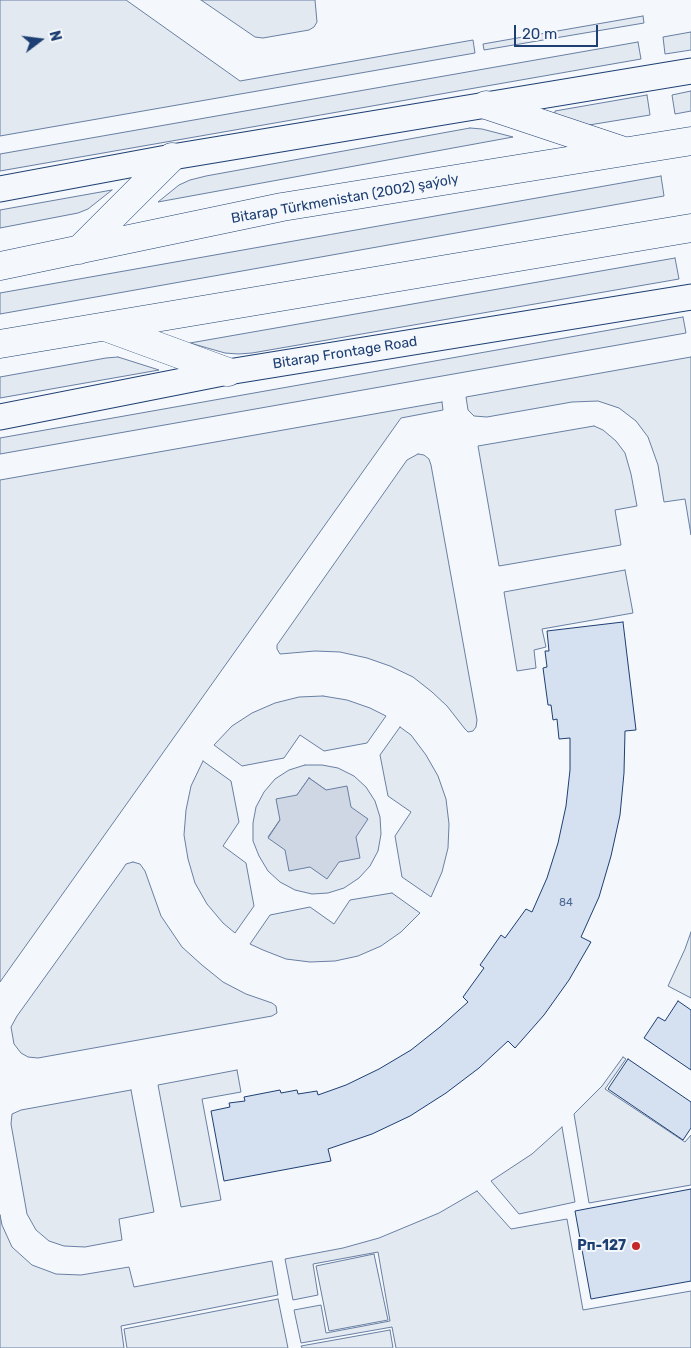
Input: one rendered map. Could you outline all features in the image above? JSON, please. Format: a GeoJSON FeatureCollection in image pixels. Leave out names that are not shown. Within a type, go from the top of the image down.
{"type":"FeatureCollection","features":[{"type":"Feature","properties":{"kind":"main road"},"geometry":{"type":"LineString","coordinates":[[486,105],[628,152]]}},
{"type":"Feature","properties":{"kind":"main road","name":"Bitarap Türkmenistan (2002) şaýoly"},"geometry":{"type":"LineString","coordinates":[[0,266],[282,207],[691,141]]}},
{"type":"Feature","properties":{"kind":"main road"},"geometry":{"type":"LineString","coordinates":[[0,255],[79,250],[172,157]]}},
{"type":"Feature","properties":{"kind":"main road"},"geometry":{"type":"LineString","coordinates":[[6,344],[691,228]]}},
{"type":"Feature","properties":{"kind":"main road"},"geometry":{"type":"LineString","coordinates":[[106,328],[228,372]]}},
{"type":"Feature","properties":{"kind":"street"},"geometry":{"type":"LineString","coordinates":[[0,189],[172,157],[691,71]]}},
{"type":"Feature","properties":{"kind":"street","name":"Bitarap Frontage Road"},"geometry":{"type":"LineString","coordinates":[[0,417],[228,372],[691,297]]}},
{"type":"Feature","properties":{"kind":"shaded area"},"geometry":{"type":"Polygon","coordinates":[[[0,0],[126,0],[240,81],[473,40],[475,53],[0,136],[0,0]]]}},
{"type":"Feature","properties":{"kind":"shaded area"},"geometry":{"type":"Polygon","coordinates":[[[201,0],[315,0],[317,22],[309,30],[263,38],[255,37],[201,0]]]}},
{"type":"Feature","properties":{"kind":"shaded area"},"geometry":{"type":"Polygon","coordinates":[[[643,16],[644,23],[484,50],[483,44],[643,16]]]}},
{"type":"Feature","properties":{"kind":"shaded area"},"geometry":{"type":"Polygon","coordinates":[[[691,32],[691,50],[665,54],[663,37],[691,32]]]}},
{"type":"Feature","properties":{"kind":"shaded area"},"geometry":{"type":"Polygon","coordinates":[[[638,42],[641,59],[0,171],[0,154],[638,42]]]}},
{"type":"Feature","properties":{"kind":"shaded area"},"geometry":{"type":"Polygon","coordinates":[[[691,91],[691,111],[675,114],[672,95],[691,91]]]}},
{"type":"Feature","properties":{"kind":"shaded area"},"geometry":{"type":"Polygon","coordinates":[[[647,95],[650,115],[589,125],[555,116],[555,111],[647,95]]]}},
{"type":"Feature","properties":{"kind":"shaded area"},"geometry":{"type":"Polygon","coordinates":[[[470,128],[513,137],[158,202],[179,185],[206,176],[470,128]]]}},
{"type":"Feature","properties":{"kind":"shaded area"},"geometry":{"type":"Polygon","coordinates":[[[661,176],[664,196],[0,314],[0,293],[661,176]]]}},
{"type":"Feature","properties":{"kind":"shaded area"},"geometry":{"type":"Polygon","coordinates":[[[112,190],[88,209],[78,213],[0,228],[0,210],[112,190]]]}},
{"type":"Feature","properties":{"kind":"shaded area"},"geometry":{"type":"Polygon","coordinates":[[[675,258],[679,279],[252,353],[225,353],[190,343],[675,258]]]}},
{"type":"Feature","properties":{"kind":"shaded area"},"geometry":{"type":"Polygon","coordinates":[[[683,317],[686,333],[0,454],[0,438],[683,317]]]}},
{"type":"Feature","properties":{"kind":"shaded area"},"geometry":{"type":"Polygon","coordinates":[[[118,357],[159,370],[0,398],[0,377],[118,357]]]}},
{"type":"Feature","properties":{"kind":"shaded area"},"geometry":{"type":"Polygon","coordinates":[[[691,357],[691,535],[685,499],[664,502],[658,465],[648,437],[636,421],[619,408],[598,401],[572,402],[487,417],[474,416],[468,410],[466,397],[691,357]]]}},
{"type":"Feature","properties":{"kind":"shaded area"},"geometry":{"type":"Polygon","coordinates":[[[442,402],[443,410],[401,418],[0,982],[0,480],[442,402]]]}},
{"type":"Feature","properties":{"kind":"shaded area"},"geometry":{"type":"Polygon","coordinates":[[[594,426],[603,430],[616,441],[625,453],[631,474],[637,506],[615,510],[621,545],[499,566],[478,446],[594,426]]]}},
{"type":"Feature","properties":{"kind":"shaded area"},"geometry":{"type":"Polygon","coordinates":[[[418,454],[424,455],[429,459],[431,465],[477,720],[473,731],[468,732],[447,706],[432,692],[413,677],[390,666],[367,658],[340,652],[315,651],[280,654],[277,649],[277,645],[407,460],[418,454]]]}},
{"type":"Feature","properties":{"kind":"shaded area"},"geometry":{"type":"Polygon","coordinates":[[[625,570],[633,613],[542,629],[546,647],[534,650],[536,668],[517,671],[504,592],[625,570]]]}},
{"type":"Feature","properties":{"kind":"shaded area"},"geometry":{"type":"Polygon","coordinates":[[[323,696],[347,700],[386,716],[367,743],[324,751],[300,735],[284,758],[242,766],[214,745],[232,726],[252,713],[275,703],[299,697],[323,696]]]}},
{"type":"Feature","properties":{"kind":"shaded area"},"geometry":{"type":"Polygon","coordinates":[[[400,727],[411,735],[426,755],[438,776],[446,799],[449,824],[448,848],[442,872],[431,897],[402,877],[395,836],[411,812],[388,796],[380,755],[400,727]]]}},
{"type":"Feature","properties":{"kind":"shaded area"},"geometry":{"type":"Polygon","coordinates":[[[203,761],[231,781],[239,822],[223,846],[246,863],[254,906],[235,933],[223,923],[207,904],[195,883],[188,859],[184,835],[186,810],[191,786],[203,761]]]}},
{"type":"Feature","properties":{"kind":"shaded area"},"geometry":{"type":"Polygon","coordinates":[[[305,765],[322,765],[338,768],[354,776],[366,787],[375,801],[380,817],[381,834],[378,851],[370,866],[359,878],[344,888],[328,893],[312,894],[295,890],[280,882],[268,871],[259,856],[253,841],[253,823],[256,807],[264,792],[275,779],[289,770],[305,765]],[[309,778],[268,837],[326,790],[309,778]]]}},
{"type":"Feature","properties":{"kind":"shaded area"},"geometry":{"type":"Polygon","coordinates":[[[309,778],[326,790],[347,786],[351,807],[368,819],[356,837],[360,858],[339,862],[327,879],[310,867],[289,871],[285,850],[268,838],[280,820],[276,799],[297,795],[309,778]]]}},
{"type":"Feature","properties":{"kind":"shaded area"},"geometry":{"type":"Polygon","coordinates":[[[133,862],[140,864],[145,871],[161,916],[182,947],[223,982],[246,994],[272,1003],[276,1006],[277,1013],[272,1016],[38,1058],[28,1057],[21,1053],[14,1044],[11,1027],[126,864],[133,862]]]}},
{"type":"Feature","properties":{"kind":"shaded area"},"geometry":{"type":"Polygon","coordinates":[[[392,893],[420,913],[401,932],[381,946],[358,956],[335,961],[310,962],[286,959],[250,944],[270,915],[310,907],[334,924],[350,900],[392,893]]]}},
{"type":"Feature","properties":{"kind":"shaded area"},"geometry":{"type":"Polygon","coordinates":[[[691,932],[691,998],[668,986],[691,932]]]}},
{"type":"Feature","properties":{"kind":"shaded area"},"geometry":{"type":"Polygon","coordinates":[[[623,1057],[626,1059],[605,1089],[685,1142],[691,1135],[691,1185],[589,1203],[574,1114],[602,1086],[623,1057]]]}},
{"type":"Feature","properties":{"kind":"shaded area"},"geometry":{"type":"Polygon","coordinates":[[[237,1070],[241,1092],[202,1099],[221,1200],[181,1207],[158,1085],[237,1070]]]}},
{"type":"Feature","properties":{"kind":"shaded area"},"geometry":{"type":"Polygon","coordinates":[[[131,1090],[154,1212],[119,1219],[122,1240],[85,1247],[64,1246],[49,1241],[36,1230],[27,1214],[11,1124],[12,1114],[21,1110],[131,1090]]]}},
{"type":"Feature","properties":{"kind":"shaded area"},"geometry":{"type":"Polygon","coordinates":[[[562,1127],[575,1202],[519,1214],[491,1181],[532,1154],[562,1127]]]}},
{"type":"Feature","properties":{"kind":"shaded area"},"geometry":{"type":"Polygon","coordinates":[[[477,1191],[511,1229],[567,1219],[583,1310],[691,1291],[691,1348],[396,1348],[392,1327],[301,1343],[294,1310],[321,1305],[326,1333],[390,1321],[378,1252],[313,1264],[318,1295],[293,1300],[285,1259],[343,1248],[379,1238],[439,1213],[477,1191]]]}},
{"type":"Feature","properties":{"kind":"shaded area"},"geometry":{"type":"Polygon","coordinates":[[[0,1215],[2,1225],[12,1247],[32,1265],[56,1274],[81,1275],[129,1267],[134,1287],[272,1261],[278,1295],[121,1326],[124,1348],[0,1348],[0,1215]]]}},
{"type":"Feature","properties":{"kind":"shaded area"},"geometry":{"type":"Polygon","coordinates":[[[374,1254],[388,1320],[329,1331],[316,1266],[374,1254]]]}},
{"type":"Feature","properties":{"kind":"shaded area"},"geometry":{"type":"Polygon","coordinates":[[[278,1299],[288,1348],[127,1348],[124,1329],[278,1299]]]}},
{"type":"Feature","properties":{"kind":"shaded area"},"geometry":{"type":"Polygon","coordinates":[[[390,1330],[393,1348],[302,1348],[301,1346],[390,1330]]]}},
{"type":"Feature","properties":{"kind":"building"},"geometry":{"type":"Polygon","coordinates":[[[623,622],[636,730],[625,731],[620,815],[599,897],[581,937],[591,942],[569,980],[544,1015],[515,1048],[508,1041],[479,1068],[446,1093],[410,1116],[372,1134],[328,1149],[331,1161],[224,1181],[211,1111],[230,1107],[229,1103],[245,1101],[244,1097],[280,1090],[281,1093],[297,1090],[298,1094],[317,1091],[318,1095],[346,1085],[379,1069],[411,1050],[468,1002],[463,997],[484,968],[480,965],[501,935],[505,938],[526,909],[532,912],[547,878],[558,843],[566,806],[570,770],[570,738],[559,739],[557,719],[553,720],[551,705],[548,705],[543,668],[547,667],[545,651],[549,651],[547,631],[623,622]]]}},
{"type":"Feature","properties":{"kind":"building"},"geometry":{"type":"Polygon","coordinates":[[[678,1001],[691,1010],[691,1070],[644,1038],[658,1017],[665,1021],[678,1001]]]}},
{"type":"Feature","properties":{"kind":"building"},"geometry":{"type":"Polygon","coordinates":[[[628,1059],[691,1102],[691,1128],[683,1140],[608,1089],[628,1059]]]}},
{"type":"Feature","properties":{"kind":"building","name":"Рп-127"},"geometry":{"type":"Polygon","coordinates":[[[691,1189],[691,1281],[591,1299],[575,1211],[691,1189]]]}},
{"type":"Feature","properties":{"kind":"place","name":"Рп-127"},"geometry":{"type":"Point","coordinates":[636,1246]}}]}
